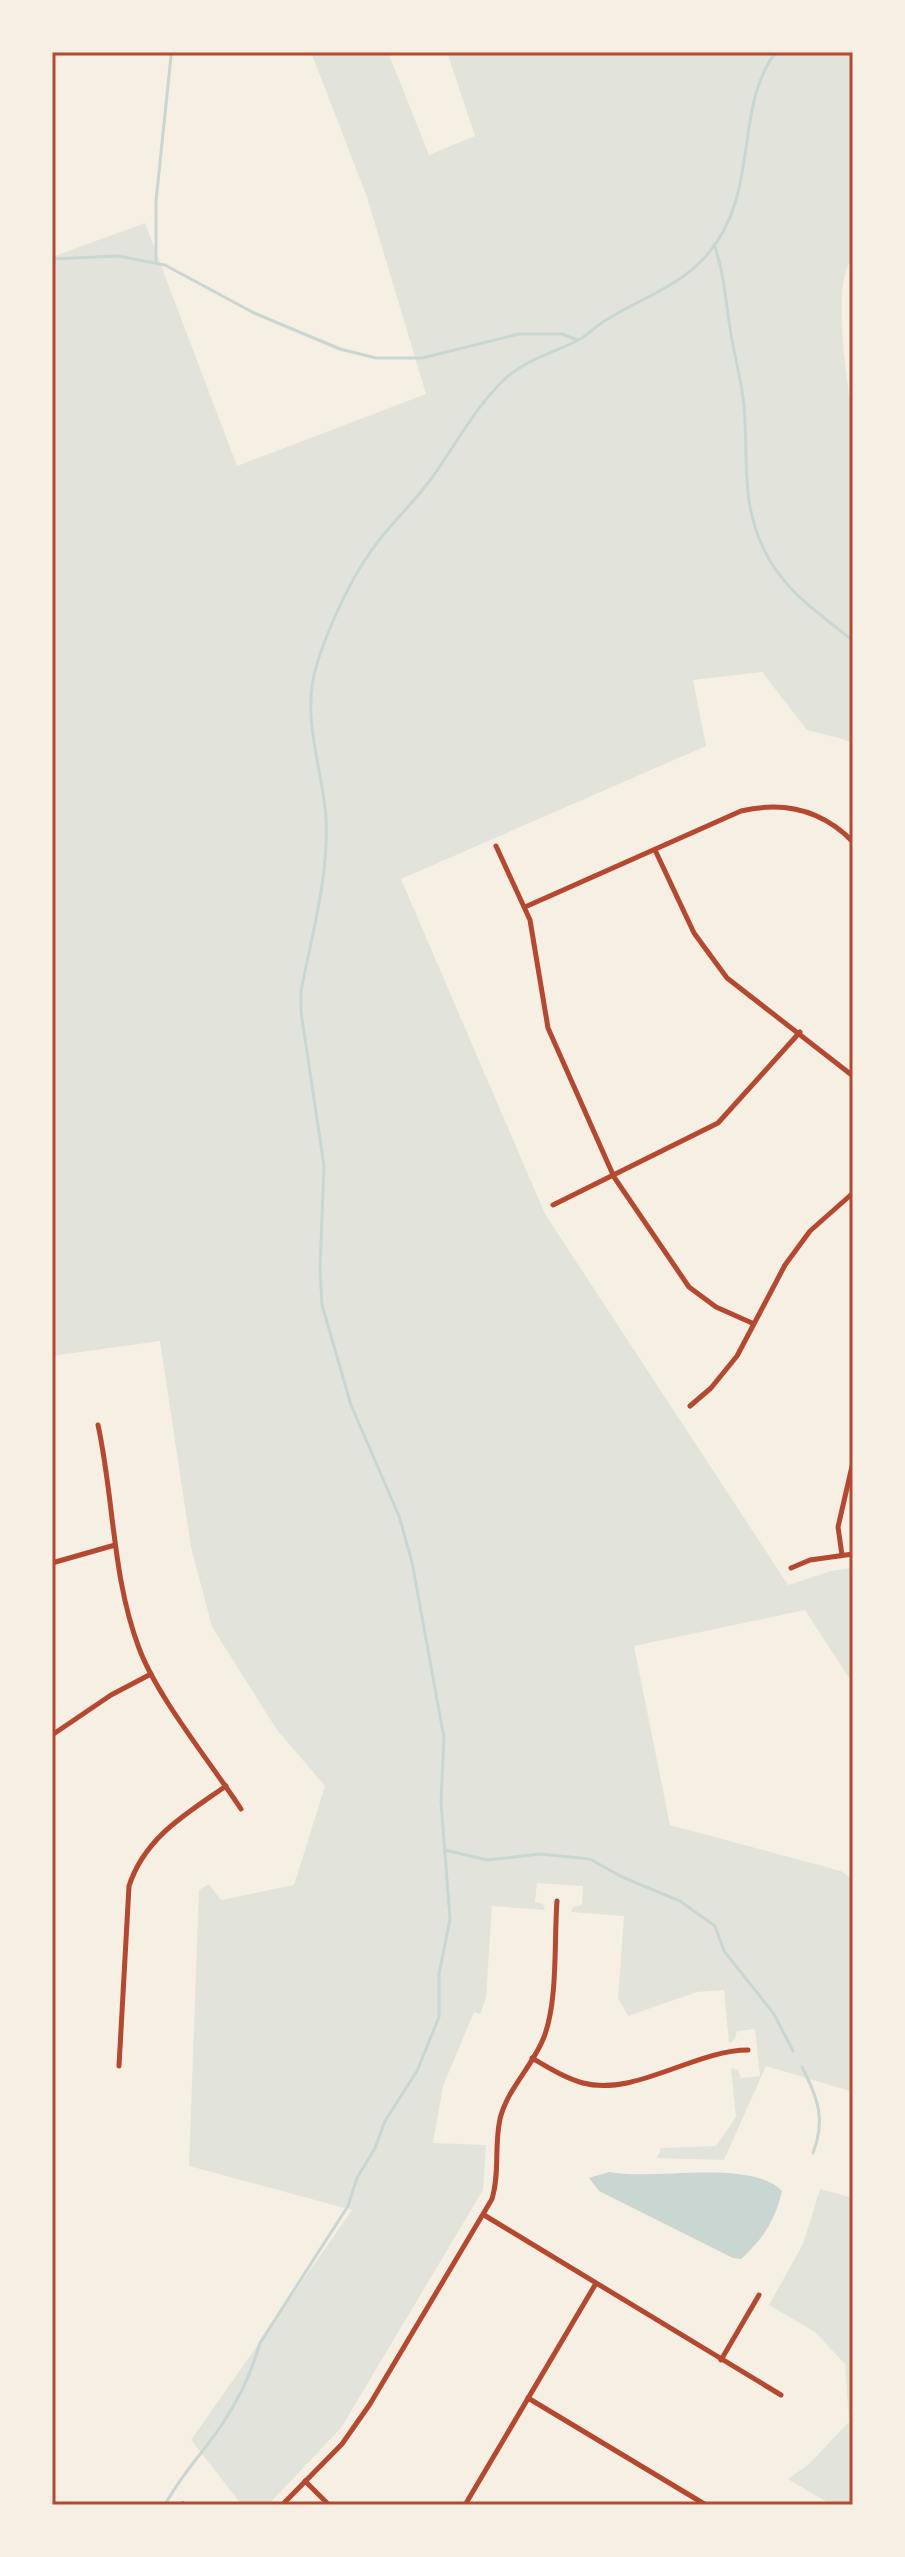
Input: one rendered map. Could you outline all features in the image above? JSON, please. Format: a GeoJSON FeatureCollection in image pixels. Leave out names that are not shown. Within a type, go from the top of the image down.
{"type":"FeatureCollection","features":[{"type":"Feature","properties":{"kind":"street"},"geometry":{"type":"LineString","coordinates":[[525,907],[741,811],[761,806],[810,812],[832,823],[853,842]]}},
{"type":"Feature","properties":{"kind":"street"},"geometry":{"type":"LineString","coordinates":[[496,846],[525,907],[535,942],[548,1028],[614,1177],[689,1287],[716,1307],[752,1323]]}},
{"type":"Feature","properties":{"kind":"street"},"geometry":{"type":"LineString","coordinates":[[655,850],[708,956],[754,1001],[800,1032],[853,1076]]}},
{"type":"Feature","properties":{"kind":"street"},"geometry":{"type":"LineString","coordinates":[[553,1205],[718,1123],[800,1032]]}},
{"type":"Feature","properties":{"kind":"street"},"geometry":{"type":"LineString","coordinates":[[690,1406],[711,1388],[737,1356],[785,1265],[810,1231],[853,1193]]}},
{"type":"Feature","properties":{"kind":"street"},"geometry":{"type":"LineString","coordinates":[[98,1425],[115,1545],[139,1648],[151,1674],[241,1809]]}},
{"type":"Feature","properties":{"kind":"street"},"geometry":{"type":"LineString","coordinates":[[842,1555],[838,1527],[853,1462]]}},
{"type":"Feature","properties":{"kind":"street"},"geometry":{"type":"LineString","coordinates":[[52,1563],[81,1552],[115,1545]]}},
{"type":"Feature","properties":{"kind":"street"},"geometry":{"type":"LineString","coordinates":[[791,1568],[810,1560],[853,1554]]}},
{"type":"Feature","properties":{"kind":"street"},"geometry":{"type":"LineString","coordinates":[[52,1735],[111,1695],[151,1674]]}},
{"type":"Feature","properties":{"kind":"street"},"geometry":{"type":"LineString","coordinates":[[119,2066],[129,1886],[135,1866],[159,1835],[226,1786]]}},
{"type":"Feature","properties":{"kind":"street"},"geometry":{"type":"LineString","coordinates":[[282,2505],[342,2444],[370,2404],[484,2215],[496,2183],[499,2121],[506,2103],[544,2038],[549,2017],[557,1901]]}},
{"type":"Feature","properties":{"kind":"street"},"geometry":{"type":"LineString","coordinates":[[532,2058],[561,2075],[598,2086],[617,2085],[708,2056],[748,2050]]}},
{"type":"Feature","properties":{"kind":"street"},"geometry":{"type":"LineString","coordinates":[[484,2215],[781,2395]]}},
{"type":"Feature","properties":{"kind":"street"},"geometry":{"type":"LineString","coordinates":[[465,2505],[595,2285]]}},
{"type":"Feature","properties":{"kind":"street"},"geometry":{"type":"LineString","coordinates":[[721,2360],[759,2295]]}},
{"type":"Feature","properties":{"kind":"street"},"geometry":{"type":"LineString","coordinates":[[528,2398],[706,2505]]}},
{"type":"Feature","properties":{"kind":"street"},"geometry":{"type":"LineString","coordinates":[[305,2481],[329,2505]]}},
{"type":"Feature","properties":{"kind":"shaded area"},"geometry":{"type":"Polygon","coordinates":[[[311,52],[388,52],[429,155],[475,136],[447,52],[853,52],[853,257],[844,280],[842,312],[854,464],[853,745],[846,740],[807,730],[762,672],[693,680],[706,746],[401,879],[545,1214],[788,1585],[831,1571],[853,1568],[853,1684],[805,1610],[634,1646],[670,1825],[841,1871],[853,1880],[853,2092],[766,2066],[724,2160],[657,2158],[661,2148],[716,2146],[736,2117],[731,2068],[738,2070],[741,2078],[760,2076],[755,2029],[737,2031],[735,2039],[729,2043],[724,1990],[697,1992],[628,2016],[618,1998],[624,1916],[571,1912],[573,1907],[582,1905],[583,1886],[537,1883],[535,1902],[543,1904],[545,1910],[492,1906],[486,1998],[480,2014],[474,2012],[443,2086],[433,2143],[486,2145],[483,2190],[341,2428],[268,2505],[242,2505],[191,2440],[352,2210],[189,2166],[199,1890],[209,1884],[221,1900],[294,1885],[325,1786],[277,1730],[212,1627],[191,1547],[160,1341],[52,1356],[52,257],[145,223],[237,466],[426,394],[367,197],[311,52]]]}},
{"type":"Feature","properties":{"kind":"shaded area"},"geometry":{"type":"Polygon","coordinates":[[[609,2172],[748,2175],[767,2181],[782,2191],[767,2229],[741,2259],[733,2258],[599,2191],[589,2178],[609,2172]]]}},
{"type":"Feature","properties":{"kind":"shaded area"},"geometry":{"type":"Polygon","coordinates":[[[820,2189],[853,2198],[853,2505],[832,2505],[788,2479],[809,2464],[849,2422],[845,2364],[815,2332],[769,2305],[803,2244],[820,2189]]]}},
{"type":"Feature","properties":{"kind":"waterway"},"geometry":{"type":"LineString","coordinates":[[165,2505],[234,2404],[260,2343],[348,2206],[357,2178],[375,2148],[385,2121],[417,2071],[439,2017],[439,1974],[450,1919],[441,1802],[444,1738],[412,1562],[399,1516],[351,1405],[322,1305],[320,1269],[324,1166],[301,1012],[301,991],[319,905],[326,840],[326,818],[311,719],[315,671],[334,618],[369,554],[431,479],[496,388],[524,365],[582,338],[606,320],[672,284],[707,255],[724,231],[735,205],[755,98],[763,74],[776,52]]}},
{"type":"Feature","properties":{"kind":"waterway"},"geometry":{"type":"LineString","coordinates":[[156,262],[156,201],[171,56]]}},
{"type":"Feature","properties":{"kind":"waterway"},"geometry":{"type":"LineString","coordinates":[[714,244],[742,390],[749,504],[760,541],[788,585],[853,641]]}},
{"type":"Feature","properties":{"kind":"waterway"},"geometry":{"type":"LineString","coordinates":[[52,259],[118,256],[165,265],[254,313],[340,349],[376,358],[422,358],[519,334],[562,334],[578,340]]}},
{"type":"Feature","properties":{"kind":"waterway"},"geometry":{"type":"LineString","coordinates":[[445,1850],[487,1860],[540,1854],[590,1859],[622,1877],[680,1901],[715,1926],[724,1951],[774,2014],[793,2051]]}},
{"type":"Feature","properties":{"kind":"waterway"},"geometry":{"type":"LineString","coordinates":[[802,2067],[818,2109],[819,2130],[813,2153]]}}]}
